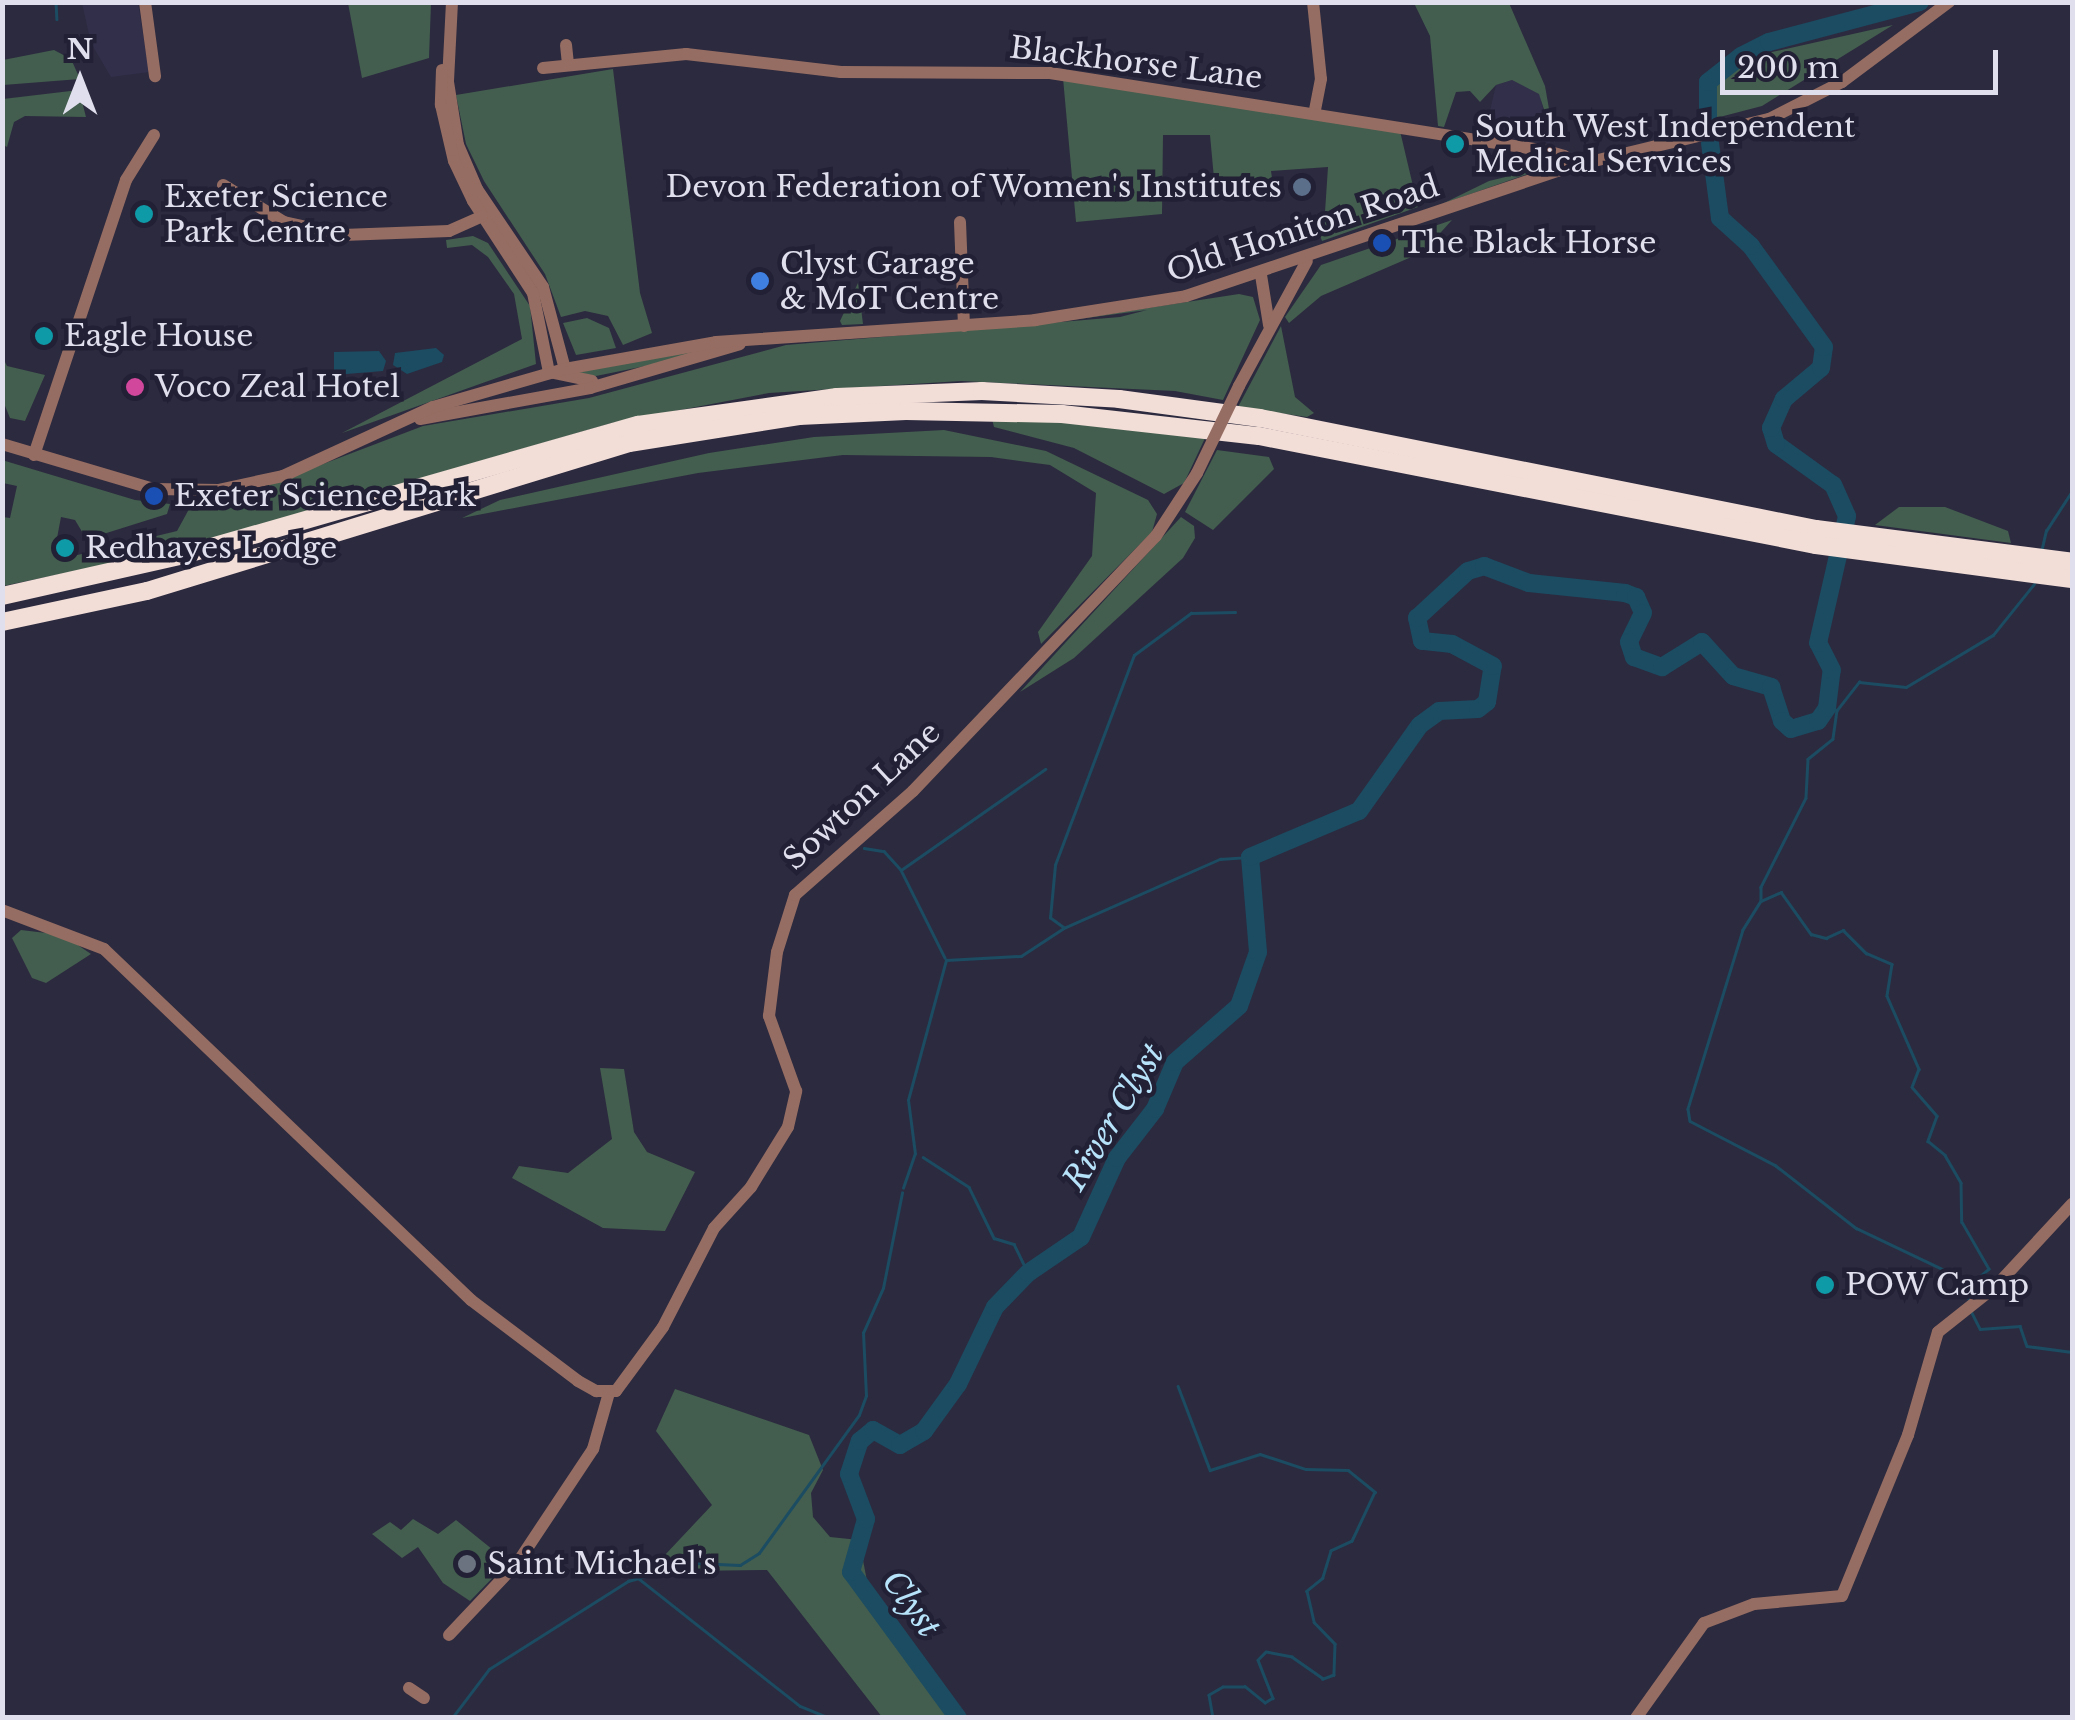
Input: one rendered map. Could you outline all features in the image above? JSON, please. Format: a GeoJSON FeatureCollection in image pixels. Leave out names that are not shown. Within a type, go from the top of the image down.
{"type":"FeatureCollection","features":[{"type":"Feature","properties":{"kind":"highway"},"geometry":{"type":"LineString","coordinates":[[2,596],[180,556],[541,449],[708,412],[837,396],[982,391],[1119,399],[1302,425],[1816,537]]}},
{"type":"Feature","properties":{"kind":"highway"},"geometry":{"type":"LineString","coordinates":[[2,622],[147,592],[412,509],[684,432],[832,413],[1000,411],[1167,423],[1296,442],[1865,545],[2069,570]]}},
{"type":"Feature","properties":{"kind":"street"},"geometry":{"type":"LineString","coordinates":[[145,2],[155,76]]}},
{"type":"Feature","properties":{"kind":"street"},"geometry":{"type":"LineString","coordinates":[[452,2],[440,82],[444,125],[522,272],[558,374]]}},
{"type":"Feature","properties":{"kind":"street"},"geometry":{"type":"LineString","coordinates":[[1313,2],[1320,79],[1315,111]]}},
{"type":"Feature","properties":{"kind":"street","name":"Old Honiton Road"},"geometry":{"type":"LineString","coordinates":[[2,444],[154,489],[218,490],[283,476],[456,398],[558,374],[747,341],[964,326],[1186,296],[1308,260],[1569,167],[1686,142],[1800,106],[1949,2]]}},
{"type":"Feature","properties":{"kind":"street"},"geometry":{"type":"LineString","coordinates":[[449,33],[453,124],[490,217],[542,287],[558,374]]}},
{"type":"Feature","properties":{"kind":"street"},"geometry":{"type":"LineString","coordinates":[[566,45],[568,64]]}},
{"type":"Feature","properties":{"kind":"street","name":"Blackhorse Lane"},"geometry":{"type":"LineString","coordinates":[[543,68],[686,54],[841,72],[1030,72],[1315,111],[1547,150],[1564,156],[1569,167]]}},
{"type":"Feature","properties":{"kind":"street"},"geometry":{"type":"LineString","coordinates":[[34,454],[137,160],[152,138]]}},
{"type":"Feature","properties":{"kind":"street"},"geometry":{"type":"LineString","coordinates":[[223,185],[284,222],[324,233],[400,234],[468,225],[490,217]]}},
{"type":"Feature","properties":{"kind":"street"},"geometry":{"type":"LineString","coordinates":[[960,222],[964,326]]}},
{"type":"Feature","properties":{"kind":"street"},"geometry":{"type":"LineString","coordinates":[[468,225],[488,233],[522,272]]}},
{"type":"Feature","properties":{"kind":"street","name":"Sowton Lane"},"geometry":{"type":"LineString","coordinates":[[609,1393],[624,1383],[663,1327],[714,1228],[788,1127],[796,1091],[769,1016],[777,952],[795,895],[913,791],[1156,536],[1198,473],[1239,386],[1308,260]]}},
{"type":"Feature","properties":{"kind":"street"},"geometry":{"type":"LineString","coordinates":[[1276,270],[1282,304]]}},
{"type":"Feature","properties":{"kind":"street"},"geometry":{"type":"LineString","coordinates":[[1261,275],[1269,328]]}},
{"type":"Feature","properties":{"kind":"street","name":"Old Honiton Road"},"geometry":{"type":"LineString","coordinates":[[407,421],[536,400],[717,356],[747,341]]}},
{"type":"Feature","properties":{"kind":"street","name":"Old Honiton Road"},"geometry":{"type":"LineString","coordinates":[[558,374],[614,380]]}},
{"type":"Feature","properties":{"kind":"street","name":"Old Honiton Road"},"geometry":{"type":"LineString","coordinates":[[536,400],[558,374]]}},
{"type":"Feature","properties":{"kind":"street"},"geometry":{"type":"LineString","coordinates":[[2,910],[18,921],[79,934],[104,949],[472,1300],[578,1381],[609,1393],[600,1431],[518,1562],[448,1635]]}},
{"type":"Feature","properties":{"kind":"street"},"geometry":{"type":"LineString","coordinates":[[1636,1718],[1704,1623],[1754,1604],[1842,1596],[1908,1435],[1938,1332],[1978,1300],[2072,1204]]}},
{"type":"Feature","properties":{"kind":"street"},"geometry":{"type":"LineString","coordinates":[[409,1688],[424,1698]]}},
{"type":"Feature","properties":{"kind":"shaded area"},"geometry":{"type":"Polygon","coordinates":[[[82,3],[138,3],[149,72],[111,77],[91,43],[82,3]]]}},
{"type":"Feature","properties":{"kind":"shaded area"},"geometry":{"type":"Polygon","coordinates":[[[1512,80],[1540,94],[1550,143],[1485,132],[1496,85],[1512,80]]]}},
{"type":"Feature","properties":{"kind":"green space"},"geometry":{"type":"Polygon","coordinates":[[[348,3],[431,3],[429,58],[362,78],[348,3]]]}},
{"type":"Feature","properties":{"kind":"green space"},"geometry":{"type":"Polygon","coordinates":[[[1414,3],[1509,3],[1545,86],[1555,143],[1539,94],[1512,80],[1496,85],[1480,102],[1470,91],[1456,92],[1444,127],[1438,126],[1430,36],[1414,3]]]}},
{"type":"Feature","properties":{"kind":"green space"},"geometry":{"type":"Polygon","coordinates":[[[1893,25],[1762,106],[1712,119],[1708,96],[1716,76],[1772,52],[1893,25]]]}},
{"type":"Feature","properties":{"kind":"green space"},"geometry":{"type":"Polygon","coordinates":[[[54,50],[71,59],[80,79],[3,85],[3,60],[54,50]]]}},
{"type":"Feature","properties":{"kind":"green space"},"geometry":{"type":"Polygon","coordinates":[[[613,69],[640,293],[652,333],[623,345],[608,316],[585,311],[561,317],[545,274],[484,181],[466,144],[456,95],[613,69]]]}},
{"type":"Feature","properties":{"kind":"green space"},"geometry":{"type":"Polygon","coordinates":[[[1063,78],[1400,131],[1418,207],[1322,241],[1317,227],[1325,212],[1328,167],[1271,171],[1274,192],[1216,200],[1210,135],[1163,135],[1162,214],[1076,222],[1063,78]]]}},
{"type":"Feature","properties":{"kind":"green space"},"geometry":{"type":"Polygon","coordinates":[[[79,90],[86,117],[25,116],[14,122],[7,147],[3,145],[3,99],[79,90]]]}},
{"type":"Feature","properties":{"kind":"green space"},"geometry":{"type":"Polygon","coordinates":[[[1550,166],[1442,204],[1489,181],[1550,166]]]}},
{"type":"Feature","properties":{"kind":"green space"},"geometry":{"type":"Polygon","coordinates":[[[1452,220],[1423,252],[1321,296],[1289,323],[1285,317],[1321,265],[1452,220]]]}},
{"type":"Feature","properties":{"kind":"green space"},"geometry":{"type":"Polygon","coordinates":[[[473,236],[488,243],[530,306],[536,364],[342,433],[522,339],[514,294],[488,257],[472,245],[447,248],[446,240],[473,236]]]}},
{"type":"Feature","properties":{"kind":"green space"},"geometry":{"type":"Polygon","coordinates":[[[858,283],[863,324],[842,325],[840,321],[858,283]]]}},
{"type":"Feature","properties":{"kind":"green space"},"geometry":{"type":"Polygon","coordinates":[[[1239,294],[1253,297],[1260,320],[1223,400],[1175,391],[961,381],[769,393],[612,423],[166,552],[3,586],[3,517],[10,518],[17,486],[3,483],[2,460],[135,500],[170,504],[167,514],[97,536],[84,535],[75,520],[61,517],[54,554],[65,558],[177,531],[194,500],[260,488],[423,426],[589,398],[786,345],[1120,317],[1147,310],[1056,322],[1239,294]]]}},
{"type":"Feature","properties":{"kind":"green space"},"geometry":{"type":"Polygon","coordinates":[[[587,318],[609,328],[616,348],[576,355],[563,323],[587,318]]]}},
{"type":"Feature","properties":{"kind":"green space"},"geometry":{"type":"Polygon","coordinates":[[[1281,326],[1295,397],[1314,413],[1307,417],[1238,407],[1281,326]]]}},
{"type":"Feature","properties":{"kind":"green space"},"geometry":{"type":"Polygon","coordinates":[[[701,348],[700,355],[586,378],[574,373],[701,348]]]}},
{"type":"Feature","properties":{"kind":"green space"},"geometry":{"type":"Polygon","coordinates":[[[3,358],[7,366],[45,375],[25,421],[10,418],[3,401],[3,358]]]}},
{"type":"Feature","properties":{"kind":"green space"},"geometry":{"type":"Polygon","coordinates":[[[992,419],[1088,423],[1206,436],[1184,483],[1164,494],[1074,448],[994,427],[992,419]]]}},
{"type":"Feature","properties":{"kind":"green space"},"geometry":{"type":"Polygon","coordinates":[[[944,430],[1046,451],[1148,500],[1157,514],[1152,532],[1041,644],[1038,632],[1092,556],[1096,493],[1050,465],[991,457],[843,455],[698,473],[462,518],[500,500],[709,453],[814,437],[944,430]]]}},
{"type":"Feature","properties":{"kind":"green space"},"geometry":{"type":"Polygon","coordinates":[[[1217,450],[1269,457],[1274,469],[1213,530],[1185,512],[1217,450]]]}},
{"type":"Feature","properties":{"kind":"green space"},"geometry":{"type":"Polygon","coordinates":[[[1899,507],[1945,507],[2008,531],[2011,543],[1875,525],[1899,507]]]}},
{"type":"Feature","properties":{"kind":"green space"},"geometry":{"type":"Polygon","coordinates":[[[1181,517],[1194,526],[1195,538],[1183,558],[1074,658],[1020,692],[1181,517]]]}},
{"type":"Feature","properties":{"kind":"green space"},"geometry":{"type":"Polygon","coordinates":[[[21,930],[63,935],[91,954],[46,983],[32,978],[12,938],[21,930]]]}},
{"type":"Feature","properties":{"kind":"green space"},"geometry":{"type":"Polygon","coordinates":[[[600,1068],[624,1069],[634,1132],[647,1152],[695,1172],[665,1231],[603,1228],[512,1178],[519,1166],[568,1173],[612,1139],[600,1068]]]}},
{"type":"Feature","properties":{"kind":"green space"},"geometry":{"type":"Polygon","coordinates":[[[675,1389],[809,1435],[823,1470],[811,1493],[813,1517],[830,1537],[859,1540],[869,1591],[963,1717],[882,1717],[767,1570],[685,1571],[664,1556],[712,1505],[656,1431],[675,1389]]]}},
{"type":"Feature","properties":{"kind":"green space"},"geometry":{"type":"Polygon","coordinates":[[[413,1519],[438,1534],[456,1520],[508,1562],[470,1601],[443,1583],[418,1547],[402,1558],[372,1534],[390,1522],[401,1530],[413,1519]]]}},
{"type":"Feature","properties":{"kind":"water"},"geometry":{"type":"Polygon","coordinates":[[[436,348],[444,355],[442,362],[407,374],[393,365],[395,353],[436,348]]]}},
{"type":"Feature","properties":{"kind":"water"},"geometry":{"type":"Polygon","coordinates":[[[379,351],[386,361],[383,371],[334,375],[334,352],[379,351]]]}},
{"type":"Feature","properties":{"kind":"waterway"},"geometry":{"type":"LineString","coordinates":[[56,2],[57,19]]}},
{"type":"Feature","properties":{"kind":"waterway","name":"River Clyst"},"geometry":{"type":"LineString","coordinates":[[1708,128],[1708,82],[1741,56],[1769,42],[1920,2]]}},
{"type":"Feature","properties":{"kind":"waterway","name":"River Clyst"},"geometry":{"type":"LineString","coordinates":[[958,1718],[851,1572],[866,1519],[849,1474],[860,1441],[873,1430],[900,1445],[924,1431],[958,1384],[995,1307],[1028,1273],[1081,1237],[1117,1158],[1155,1109],[1175,1062],[1239,1006],[1258,952],[1250,857],[1359,811],[1420,725],[1439,711],[1478,709],[1487,702],[1493,666],[1452,644],[1422,641],[1417,618],[1468,571],[1484,566],[1529,583],[1625,593],[1636,597],[1643,613],[1629,642],[1634,657],[1662,667],[1702,642],[1733,676],[1771,687],[1782,721],[1791,729],[1818,721],[1827,708],[1832,670],[1818,643],[1847,516],[1833,485],[1776,444],[1771,428],[1784,399],[1821,368],[1824,347],[1751,246],[1720,218],[1710,143]]}},
{"type":"Feature","properties":{"kind":"waterway"},"geometry":{"type":"LineString","coordinates":[[2041,552],[2046,531],[2072,491]]}},
{"type":"Feature","properties":{"kind":"waterway"},"geometry":{"type":"LineString","coordinates":[[1827,708],[1837,710],[1859,682],[1906,687],[1993,635],[2034,584]]}},
{"type":"Feature","properties":{"kind":"waterway"},"geometry":{"type":"LineString","coordinates":[[1064,928],[1050,918],[1055,865],[1134,655],[1191,613],[1235,612]]}},
{"type":"Feature","properties":{"kind":"waterway"},"geometry":{"type":"LineString","coordinates":[[1837,710],[1833,739],[1808,759],[1806,798],[1761,887],[1761,901],[1781,892],[1811,934],[1826,938],[1843,930],[1866,953],[1892,964],[1887,996],[1919,1069],[1912,1087],[1937,1116],[1928,1141],[1945,1155],[1961,1183],[1962,1222],[1989,1269],[1973,1283],[1969,1298]]}},
{"type":"Feature","properties":{"kind":"waterway"},"geometry":{"type":"LineString","coordinates":[[901,870],[1045,769]]}},
{"type":"Feature","properties":{"kind":"waterway"},"geometry":{"type":"LineString","coordinates":[[864,848],[884,851],[901,870],[945,958]]}},
{"type":"Feature","properties":{"kind":"waterway"},"geometry":{"type":"LineString","coordinates":[[903,1188],[915,1154],[908,1100],[946,960],[1021,956],[1064,928],[1220,859],[1250,857]]}},
{"type":"Feature","properties":{"kind":"waterway"},"geometry":{"type":"LineString","coordinates":[[1761,901],[1743,930],[1688,1109],[1690,1121],[1775,1165],[1856,1228],[1972,1283]]}},
{"type":"Feature","properties":{"kind":"waterway"},"geometry":{"type":"LineString","coordinates":[[923,1157],[969,1187],[994,1238],[1014,1244],[1028,1273]]}},
{"type":"Feature","properties":{"kind":"waterway"},"geometry":{"type":"LineString","coordinates":[[452,1718],[489,1669],[628,1581],[694,1563],[740,1565],[759,1553],[859,1415],[866,1396],[863,1333],[883,1288],[902,1193]]}},
{"type":"Feature","properties":{"kind":"waterway"},"geometry":{"type":"LineString","coordinates":[[1971,1311],[1980,1329],[2020,1326],[2027,1346],[2072,1352]]}},
{"type":"Feature","properties":{"kind":"waterway"},"geometry":{"type":"LineString","coordinates":[[1178,1386],[1210,1470],[1260,1454],[1306,1469],[1348,1470],[1375,1492],[1352,1541],[1331,1551],[1323,1578],[1307,1591],[1314,1622],[1335,1644],[1334,1675],[1323,1679],[1292,1657],[1266,1652],[1258,1660],[1273,1698],[1265,1703],[1245,1687],[1223,1687],[1209,1695],[1213,1718]]}},
{"type":"Feature","properties":{"kind":"waterway"},"geometry":{"type":"LineString","coordinates":[[638,1578],[800,1706],[830,1718]]}},
{"type":"Feature","properties":{"kind":"place","name":"South West Independent Medical Services"},"geometry":{"type":"Point","coordinates":[1455,144]}},
{"type":"Feature","properties":{"kind":"place","name":"Devon Federation of Women's Institutes"},"geometry":{"type":"Point","coordinates":[1302,187]}},
{"type":"Feature","properties":{"kind":"place","name":"Exeter Science Park Centre"},"geometry":{"type":"Point","coordinates":[144,214]}},
{"type":"Feature","properties":{"kind":"place","name":"The Black Horse"},"geometry":{"type":"Point","coordinates":[1382,243]}},
{"type":"Feature","properties":{"kind":"place","name":"Clyst Garage & MoT Centre"},"geometry":{"type":"Point","coordinates":[760,281]}},
{"type":"Feature","properties":{"kind":"place","name":"Eagle House"},"geometry":{"type":"Point","coordinates":[44,336]}},
{"type":"Feature","properties":{"kind":"place","name":"Voco Zeal Hotel"},"geometry":{"type":"Point","coordinates":[135,387]}},
{"type":"Feature","properties":{"kind":"place","name":"Exeter Science Park"},"geometry":{"type":"Point","coordinates":[154,496]}},
{"type":"Feature","properties":{"kind":"place","name":"Redhayes Lodge"},"geometry":{"type":"Point","coordinates":[65,548]}},
{"type":"Feature","properties":{"kind":"place","name":"POW Camp"},"geometry":{"type":"Point","coordinates":[1825,1285]}},
{"type":"Feature","properties":{"kind":"place","name":"Saint Michael's"},"geometry":{"type":"Point","coordinates":[467,1564]}},
{"type":"Feature","properties":{"kind":"water label","name":"Clyst"},"geometry":{"type":"Point","coordinates":[911,1604]}}]}
